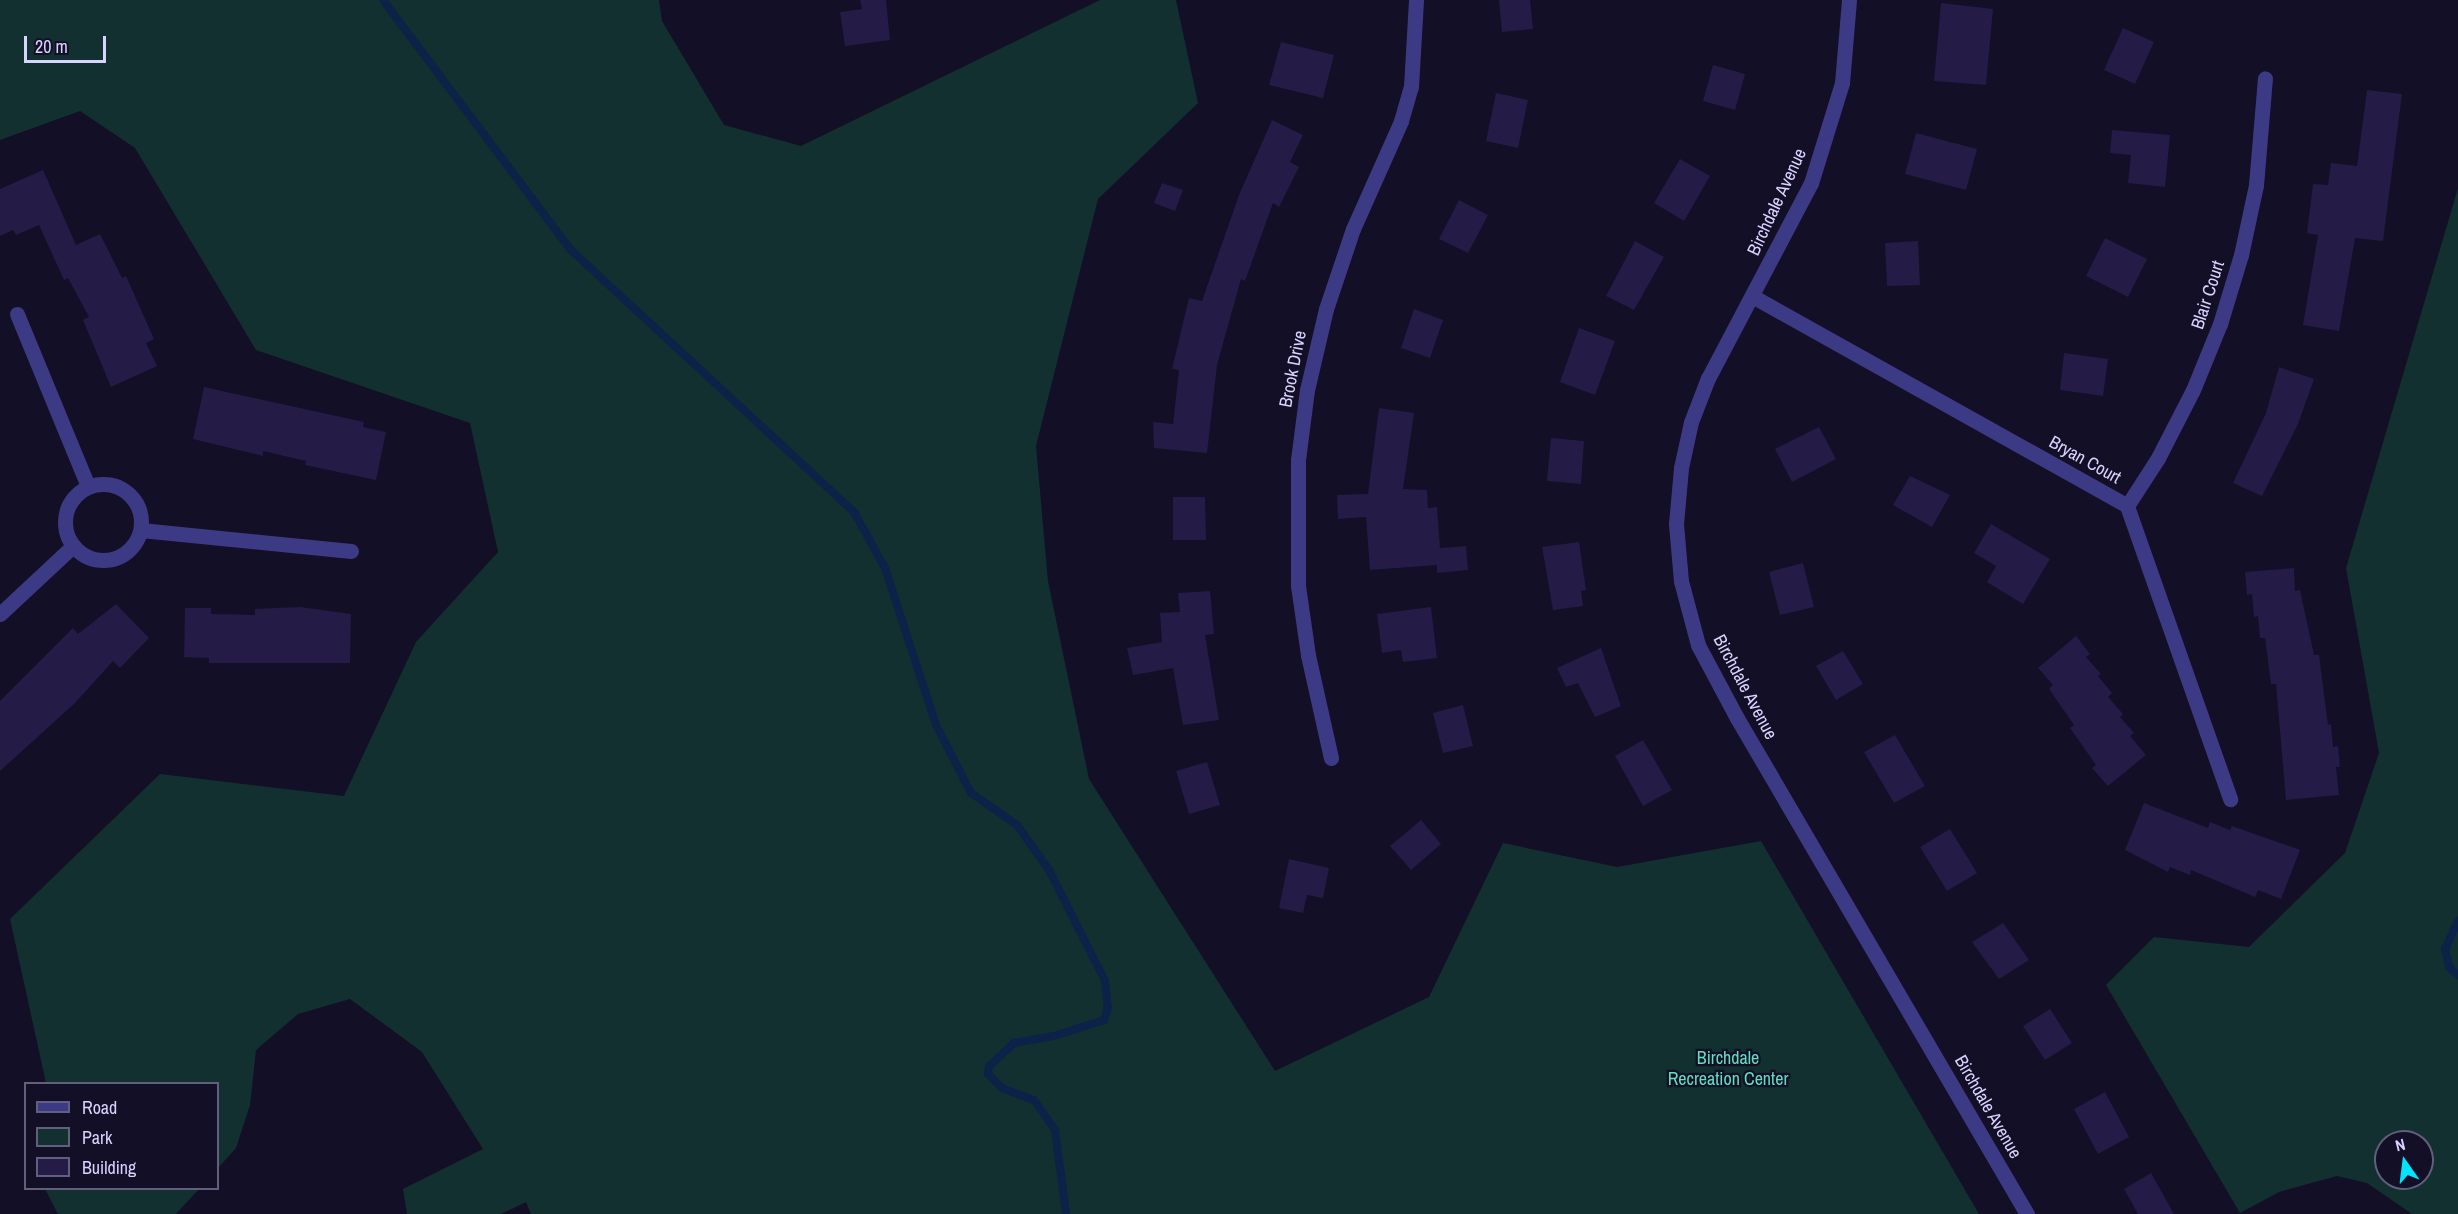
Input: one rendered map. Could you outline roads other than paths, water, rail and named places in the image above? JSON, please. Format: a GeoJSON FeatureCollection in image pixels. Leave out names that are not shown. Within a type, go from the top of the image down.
{"type":"FeatureCollection","features":[{"type":"Feature","properties":{"kind":"street","name":"Brook Drive"},"geometry":{"type":"LineString","coordinates":[[1331,758],[1308,655],[1298,586],[1298,460],[1307,390],[1326,309],[1353,229],[1401,121],[1411,87],[1417,33],[1416,0]]}},
{"type":"Feature","properties":{"kind":"street","name":"Birchdale Avenue"},"geometry":{"type":"LineString","coordinates":[[1849,0],[1842,83],[1834,120],[1811,183],[1708,378],[1691,422],[1681,468],[1676,524],[1681,581],[1698,645],[1737,718],[2027,1214]]}},
{"type":"Feature","properties":{"kind":"street","name":"Blair Court"},"geometry":{"type":"LineString","coordinates":[[2127,506],[2158,458],[2193,390],[2220,324],[2241,255],[2256,185],[2265,78]]}},
{"type":"Feature","properties":{"kind":"street","name":"Bryan Court"},"geometry":{"type":"LineString","coordinates":[[1752,296],[2127,506],[2230,799]]}},
{"type":"Feature","properties":{"kind":"street"},"geometry":{"type":"LineString","coordinates":[[17,314],[88,486]]}},
{"type":"Feature","properties":{"kind":"street"},"geometry":{"type":"LineString","coordinates":[[112,484],[128,492],[139,506],[141,530],[129,551],[106,560],[82,554],[73,546],[68,537],[66,514],[70,503],[88,486],[112,484]]}},
{"type":"Feature","properties":{"kind":"street"},"geometry":{"type":"LineString","coordinates":[[141,530],[351,551]]}},
{"type":"Feature","properties":{"kind":"street"},"geometry":{"type":"LineString","coordinates":[[0,614],[73,546]]}},
{"type":"Feature","properties":{"kind":"waterway"},"geometry":{"type":"LineString","coordinates":[[383,0],[570,249],[854,512],[885,568],[936,725],[971,793],[1017,825],[1049,870],[1105,981],[1108,1008],[1104,1020],[1054,1036],[1014,1043],[989,1066],[988,1074],[1002,1088],[1034,1100],[1055,1130],[1066,1214]]}},
{"type":"Feature","properties":{"kind":"waterway"},"geometry":{"type":"LineString","coordinates":[[2458,921],[2445,949],[2449,967],[2458,975]]}},
{"type":"Feature","properties":{"kind":"park label","name":"Birchdale Recreation Center"},"geometry":{"type":"Point","coordinates":[1728,1069]}}]}
